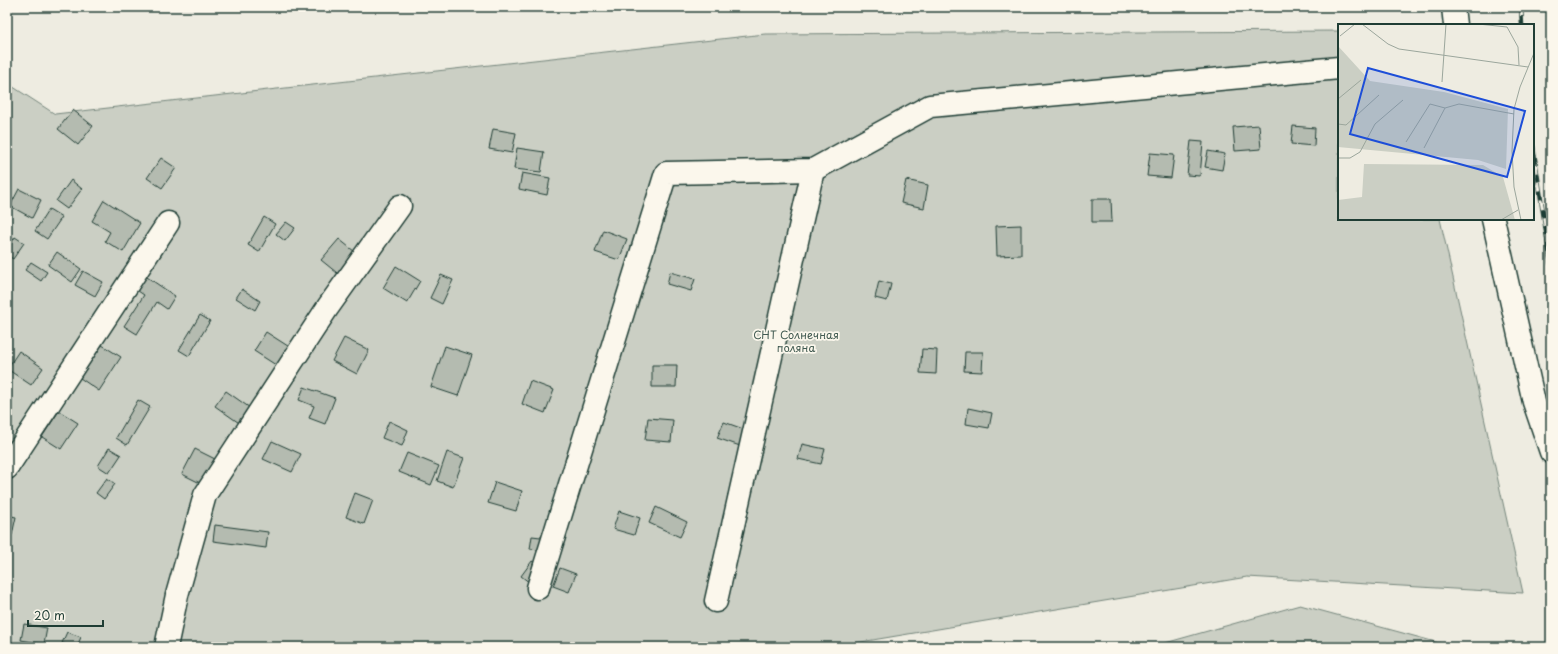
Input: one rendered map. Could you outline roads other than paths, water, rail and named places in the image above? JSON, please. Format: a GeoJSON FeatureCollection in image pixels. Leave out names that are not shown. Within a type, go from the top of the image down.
{"type":"FeatureCollection","features":[{"type":"Feature","properties":{"kind":"street"},"geometry":{"type":"LineString","coordinates":[[1453,7],[1455,24]]}},
{"type":"Feature","properties":{"kind":"street"},"geometry":{"type":"LineString","coordinates":[[538,588],[666,173],[812,170],[930,106],[1338,68]]}},
{"type":"Feature","properties":{"kind":"street"},"geometry":{"type":"LineString","coordinates":[[716,601],[812,170]]}},
{"type":"Feature","properties":{"kind":"street"},"geometry":{"type":"LineString","coordinates":[[166,647],[177,595],[205,495],[328,307],[400,206]]}},
{"type":"Feature","properties":{"kind":"street"},"geometry":{"type":"LineString","coordinates":[[1493,220],[1534,402],[1551,452]]}},
{"type":"Feature","properties":{"kind":"street"},"geometry":{"type":"LineString","coordinates":[[7,468],[168,223]]}},
{"type":"Feature","properties":{"kind":"railway"},"geometry":{"type":"LineString","coordinates":[[1521,7],[1522,24]]}},
{"type":"Feature","properties":{"kind":"railway"},"geometry":{"type":"LineString","coordinates":[[1551,7],[1551,14]]}},
{"type":"Feature","properties":{"kind":"railway"},"geometry":{"type":"LineString","coordinates":[[1534,153],[1551,265]]}},
{"type":"Feature","properties":{"kind":"park label","name":"СНТ Солнечная поляна"},"geometry":{"type":"Point","coordinates":[796,340]}}]}
